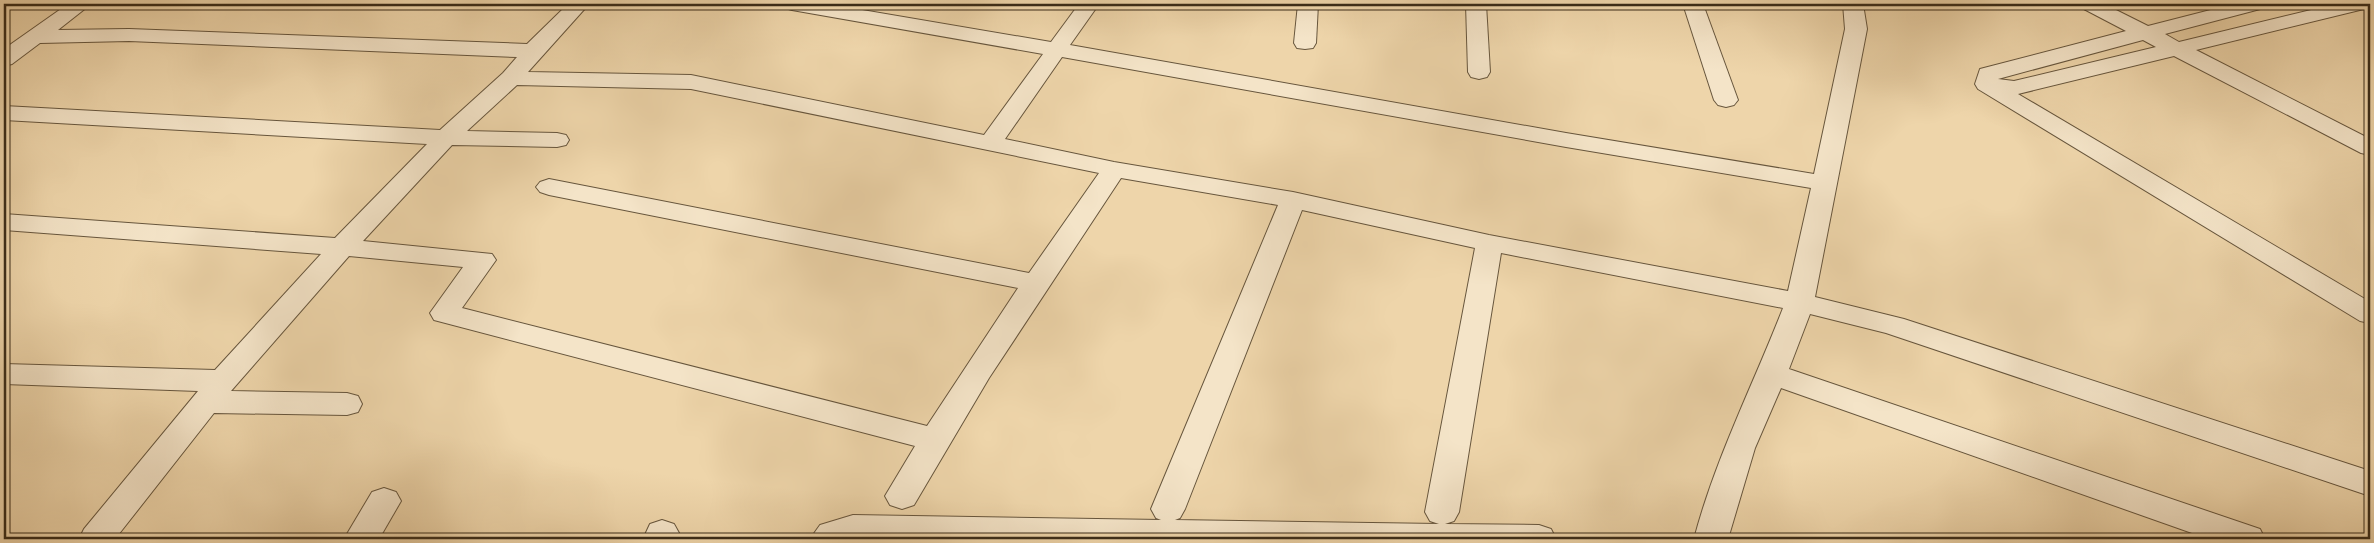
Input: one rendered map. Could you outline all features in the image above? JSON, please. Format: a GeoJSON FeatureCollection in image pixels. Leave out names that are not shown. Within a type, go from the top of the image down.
{"type":"FeatureCollection","features":[{"type":"Feature","properties":{"kind":"street"},"geometry":{"type":"LineString","coordinates":[[4,58],[81,4]]}},
{"type":"Feature","properties":{"kind":"street"},"geometry":{"type":"LineString","coordinates":[[96,539],[214,392],[342,247],[446,138],[510,78],[533,50],[579,4]]}},
{"type":"Feature","properties":{"kind":"street"},"geometry":{"type":"LineString","coordinates":[[792,4],[1058,48],[1673,159],[1824,183]]}},
{"type":"Feature","properties":{"kind":"street"},"geometry":{"type":"LineString","coordinates":[[990,143],[1089,4]]}},
{"type":"Feature","properties":{"kind":"street"},"geometry":{"type":"LineString","coordinates":[[1305,43],[1308,4]]}},
{"type":"Feature","properties":{"kind":"street"},"geometry":{"type":"LineString","coordinates":[[1476,4],[1479,72]]}},
{"type":"Feature","properties":{"kind":"street"},"geometry":{"type":"LineString","coordinates":[[1693,4],[1726,100]]}},
{"type":"Feature","properties":{"kind":"street"},"geometry":{"type":"LineString","coordinates":[[1711,539],[1739,448],[1772,374],[1800,302],[1856,29],[1853,4]]}},
{"type":"Feature","properties":{"kind":"street"},"geometry":{"type":"LineString","coordinates":[[2088,4],[2370,148]]}},
{"type":"Feature","properties":{"kind":"street"},"geometry":{"type":"LineString","coordinates":[[1986,84],[1988,74],[2257,4]]}},
{"type":"Feature","properties":{"kind":"street"},"geometry":{"type":"LineString","coordinates":[[1986,84],[2014,88],[2344,5],[2370,21]]}},
{"type":"Feature","properties":{"kind":"street"},"geometry":{"type":"LineString","coordinates":[[33,37],[129,36],[533,50]]}},
{"type":"Feature","properties":{"kind":"street"},"geometry":{"type":"LineString","coordinates":[[510,78],[692,82],[1114,169],[1294,200],[1489,243],[1800,302],[1894,326],[2370,484]]}},
{"type":"Feature","properties":{"kind":"street"},"geometry":{"type":"LineString","coordinates":[[1986,84],[2370,314]]}},
{"type":"Feature","properties":{"kind":"street"},"geometry":{"type":"LineString","coordinates":[[4,114],[446,138],[558,140]]}},
{"type":"Feature","properties":{"kind":"street"},"geometry":{"type":"LineString","coordinates":[[902,496],[934,439],[1036,283],[1114,169]]}},
{"type":"Feature","properties":{"kind":"street"},"geometry":{"type":"LineString","coordinates":[[549,187],[1036,283]]}},
{"type":"Feature","properties":{"kind":"street"},"geometry":{"type":"LineString","coordinates":[[1168,509],[1294,200]]}},
{"type":"Feature","properties":{"kind":"street"},"geometry":{"type":"LineString","coordinates":[[4,222],[342,247],[482,260],[444,313],[934,439]]}},
{"type":"Feature","properties":{"kind":"street"},"geometry":{"type":"LineString","coordinates":[[1442,512],[1489,243]]}},
{"type":"Feature","properties":{"kind":"street"},"geometry":{"type":"LineString","coordinates":[[1772,374],[2248,539]]}},
{"type":"Feature","properties":{"kind":"street"},"geometry":{"type":"LineString","coordinates":[[8,378],[214,392],[348,404]]}},
{"type":"Feature","properties":{"kind":"street"},"geometry":{"type":"LineString","coordinates":[[361,539],[384,501]]}},
{"type":"Feature","properties":{"kind":"street"},"geometry":{"type":"LineString","coordinates":[[827,539],[832,534],[853,528],[1539,539]]}}]}
